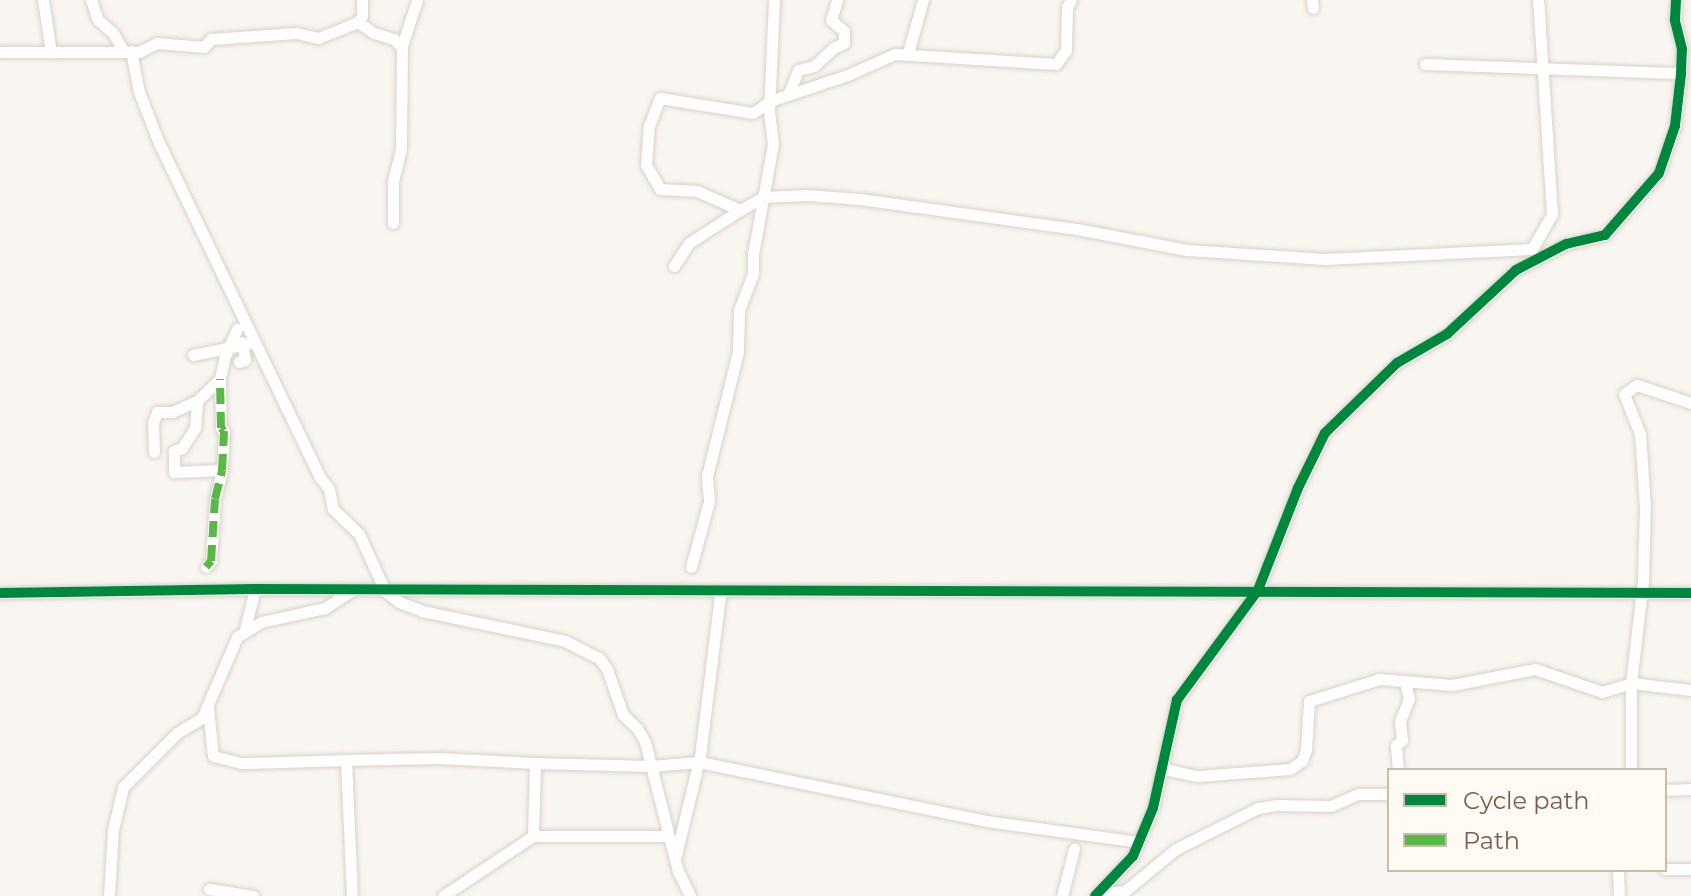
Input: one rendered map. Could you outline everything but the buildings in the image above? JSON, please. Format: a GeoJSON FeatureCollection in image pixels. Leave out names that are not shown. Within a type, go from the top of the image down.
{"type":"FeatureCollection","features":[{"type":"Feature","properties":{"kind":"street"},"geometry":{"type":"LineString","coordinates":[[43,0],[51,52]]}},
{"type":"Feature","properties":{"kind":"street"},"geometry":{"type":"LineString","coordinates":[[91,0],[98,20],[127,51],[144,108],[240,314],[319,476],[329,489],[333,509],[359,534],[385,591],[399,602],[422,611],[586,649],[607,669],[619,708],[641,734],[681,884],[690,896]]}},
{"type":"Feature","properties":{"kind":"street"},"geometry":{"type":"LineString","coordinates":[[0,52],[142,51],[159,43],[204,47],[211,39],[296,33],[318,38],[358,22],[362,16],[362,0]]}},
{"type":"Feature","properties":{"kind":"street"},"geometry":{"type":"LineString","coordinates":[[393,223],[393,180],[401,149],[402,46],[417,0]]}},
{"type":"Feature","properties":{"kind":"street"},"geometry":{"type":"LineString","coordinates":[[691,567],[709,501],[707,476],[738,352],[739,310],[753,273],[773,144],[770,101],[774,0]]}},
{"type":"Feature","properties":{"kind":"street"},"geometry":{"type":"LineString","coordinates":[[788,95],[798,70],[814,66],[844,43],[844,31],[831,20],[837,0]]}},
{"type":"Feature","properties":{"kind":"street"},"geometry":{"type":"LineString","coordinates":[[908,53],[923,0]]}},
{"type":"Feature","properties":{"kind":"street"},"geometry":{"type":"LineString","coordinates":[[740,210],[697,191],[660,189],[646,165],[649,126],[660,98],[753,113],[770,101],[895,54],[1056,64],[1066,50],[1067,7],[1071,0]]}},
{"type":"Feature","properties":{"kind":"street"},"geometry":{"type":"LineString","coordinates":[[674,266],[689,243],[763,197],[807,195],[920,205],[1217,252],[1325,259],[1532,249],[1552,214],[1538,0]]}},
{"type":"Feature","properties":{"kind":"street"},"geometry":{"type":"LineString","coordinates":[[1096,895],[1124,869],[1139,842],[1164,769],[1177,700],[1258,590],[1298,488],[1334,422],[1406,355],[1447,334],[1516,270],[1566,244],[1605,235],[1654,180],[1663,166],[1677,116],[1683,60],[1675,22],[1676,0]]}},
{"type":"Feature","properties":{"kind":"street"},"geometry":{"type":"LineString","coordinates":[[358,22],[402,46]]}},
{"type":"Feature","properties":{"kind":"street"},"geometry":{"type":"LineString","coordinates":[[1425,64],[1675,73]]}},
{"type":"Feature","properties":{"kind":"street"},"geometry":{"type":"LineString","coordinates":[[206,567],[211,561],[215,499],[222,470],[224,431],[221,428],[220,379],[240,314]]}},
{"type":"Feature","properties":{"kind":"street"},"geometry":{"type":"LineString","coordinates":[[237,329],[242,361],[254,354],[262,354]]}},
{"type":"Feature","properties":{"kind":"street"},"geometry":{"type":"LineString","coordinates":[[193,355],[229,350],[255,342]]}},
{"type":"Feature","properties":{"kind":"street"},"geometry":{"type":"LineString","coordinates":[[154,452],[153,423],[157,412],[172,412],[197,401],[220,379]]}},
{"type":"Feature","properties":{"kind":"street"},"geometry":{"type":"LineString","coordinates":[[1631,768],[1631,683],[1637,654],[1645,536],[1640,434],[1624,394],[1637,385],[1691,403]]}},
{"type":"Feature","properties":{"kind":"street"},"geometry":{"type":"LineString","coordinates":[[197,401],[195,428],[182,448],[174,451],[174,472],[222,470]]}},
{"type":"Feature","properties":{"kind":"street"},"geometry":{"type":"LineString","coordinates":[[0,593],[255,589],[1691,593]]}},
{"type":"Feature","properties":{"kind":"street"},"geometry":{"type":"LineString","coordinates":[[245,629],[255,589]]}},
{"type":"Feature","properties":{"kind":"street"},"geometry":{"type":"LineString","coordinates":[[109,896],[113,830],[123,787],[177,733],[202,718],[236,639],[245,629],[269,619],[325,608],[351,590]]}},
{"type":"Feature","properties":{"kind":"street"},"geometry":{"type":"LineString","coordinates":[[676,855],[701,762],[720,596]]}},
{"type":"Feature","properties":{"kind":"street"},"geometry":{"type":"LineString","coordinates":[[1164,769],[1198,776],[1290,769],[1302,761],[1306,750],[1309,701],[1373,680],[1452,685],[1535,669],[1601,692],[1631,683],[1691,690]]}},
{"type":"Feature","properties":{"kind":"street"},"geometry":{"type":"LineString","coordinates":[[1398,768],[1396,745],[1402,740],[1400,721],[1409,699],[1405,682]]}},
{"type":"Feature","properties":{"kind":"street"},"geometry":{"type":"LineString","coordinates":[[208,708],[213,756],[241,763],[439,758],[651,766],[701,762],[986,821],[1139,842]]}},
{"type":"Feature","properties":{"kind":"street"},"geometry":{"type":"LineString","coordinates":[[346,760],[352,896]]}},
{"type":"Feature","properties":{"kind":"street"},"geometry":{"type":"LineString","coordinates":[[533,836],[535,763]]}},
{"type":"Feature","properties":{"kind":"street"},"geometry":{"type":"LineString","coordinates":[[1667,790],[1691,789]]}},
{"type":"Feature","properties":{"kind":"street"},"geometry":{"type":"LineString","coordinates":[[1096,895],[1125,891],[1176,849],[1258,808],[1276,805],[1331,806],[1358,794],[1387,794]]}},
{"type":"Feature","properties":{"kind":"street"},"geometry":{"type":"LineString","coordinates":[[443,896],[533,836],[668,836]]}},
{"type":"Feature","properties":{"kind":"street"},"geometry":{"type":"LineString","coordinates":[[1062,896],[1074,849]]}},
{"type":"Feature","properties":{"kind":"street"},"geometry":{"type":"LineString","coordinates":[[1667,869],[1691,869]]}},
{"type":"Feature","properties":{"kind":"street"},"geometry":{"type":"LineString","coordinates":[[1618,872],[1619,896]]}},
{"type":"Feature","properties":{"kind":"street"},"geometry":{"type":"LineString","coordinates":[[209,889],[253,896]]}},
{"type":"Feature","properties":{"kind":"marked path"},"geometry":{"type":"LineString","coordinates":[[206,567],[211,561],[215,499],[222,470],[224,431],[221,428],[220,379]]}},
{"type":"Feature","properties":{"kind":"cycle path"},"geometry":{"type":"LineString","coordinates":[[1095,896],[1133,856],[1153,808],[1177,700],[1258,590],[1298,488],[1325,433],[1397,363],[1447,334],[1516,270],[1566,244],[1605,235],[1659,173],[1675,126],[1681,74],[1682,49],[1675,20],[1676,0]]}},
{"type":"Feature","properties":{"kind":"cycle path"},"geometry":{"type":"LineString","coordinates":[[0,593],[255,589],[1691,593]]}}]}
